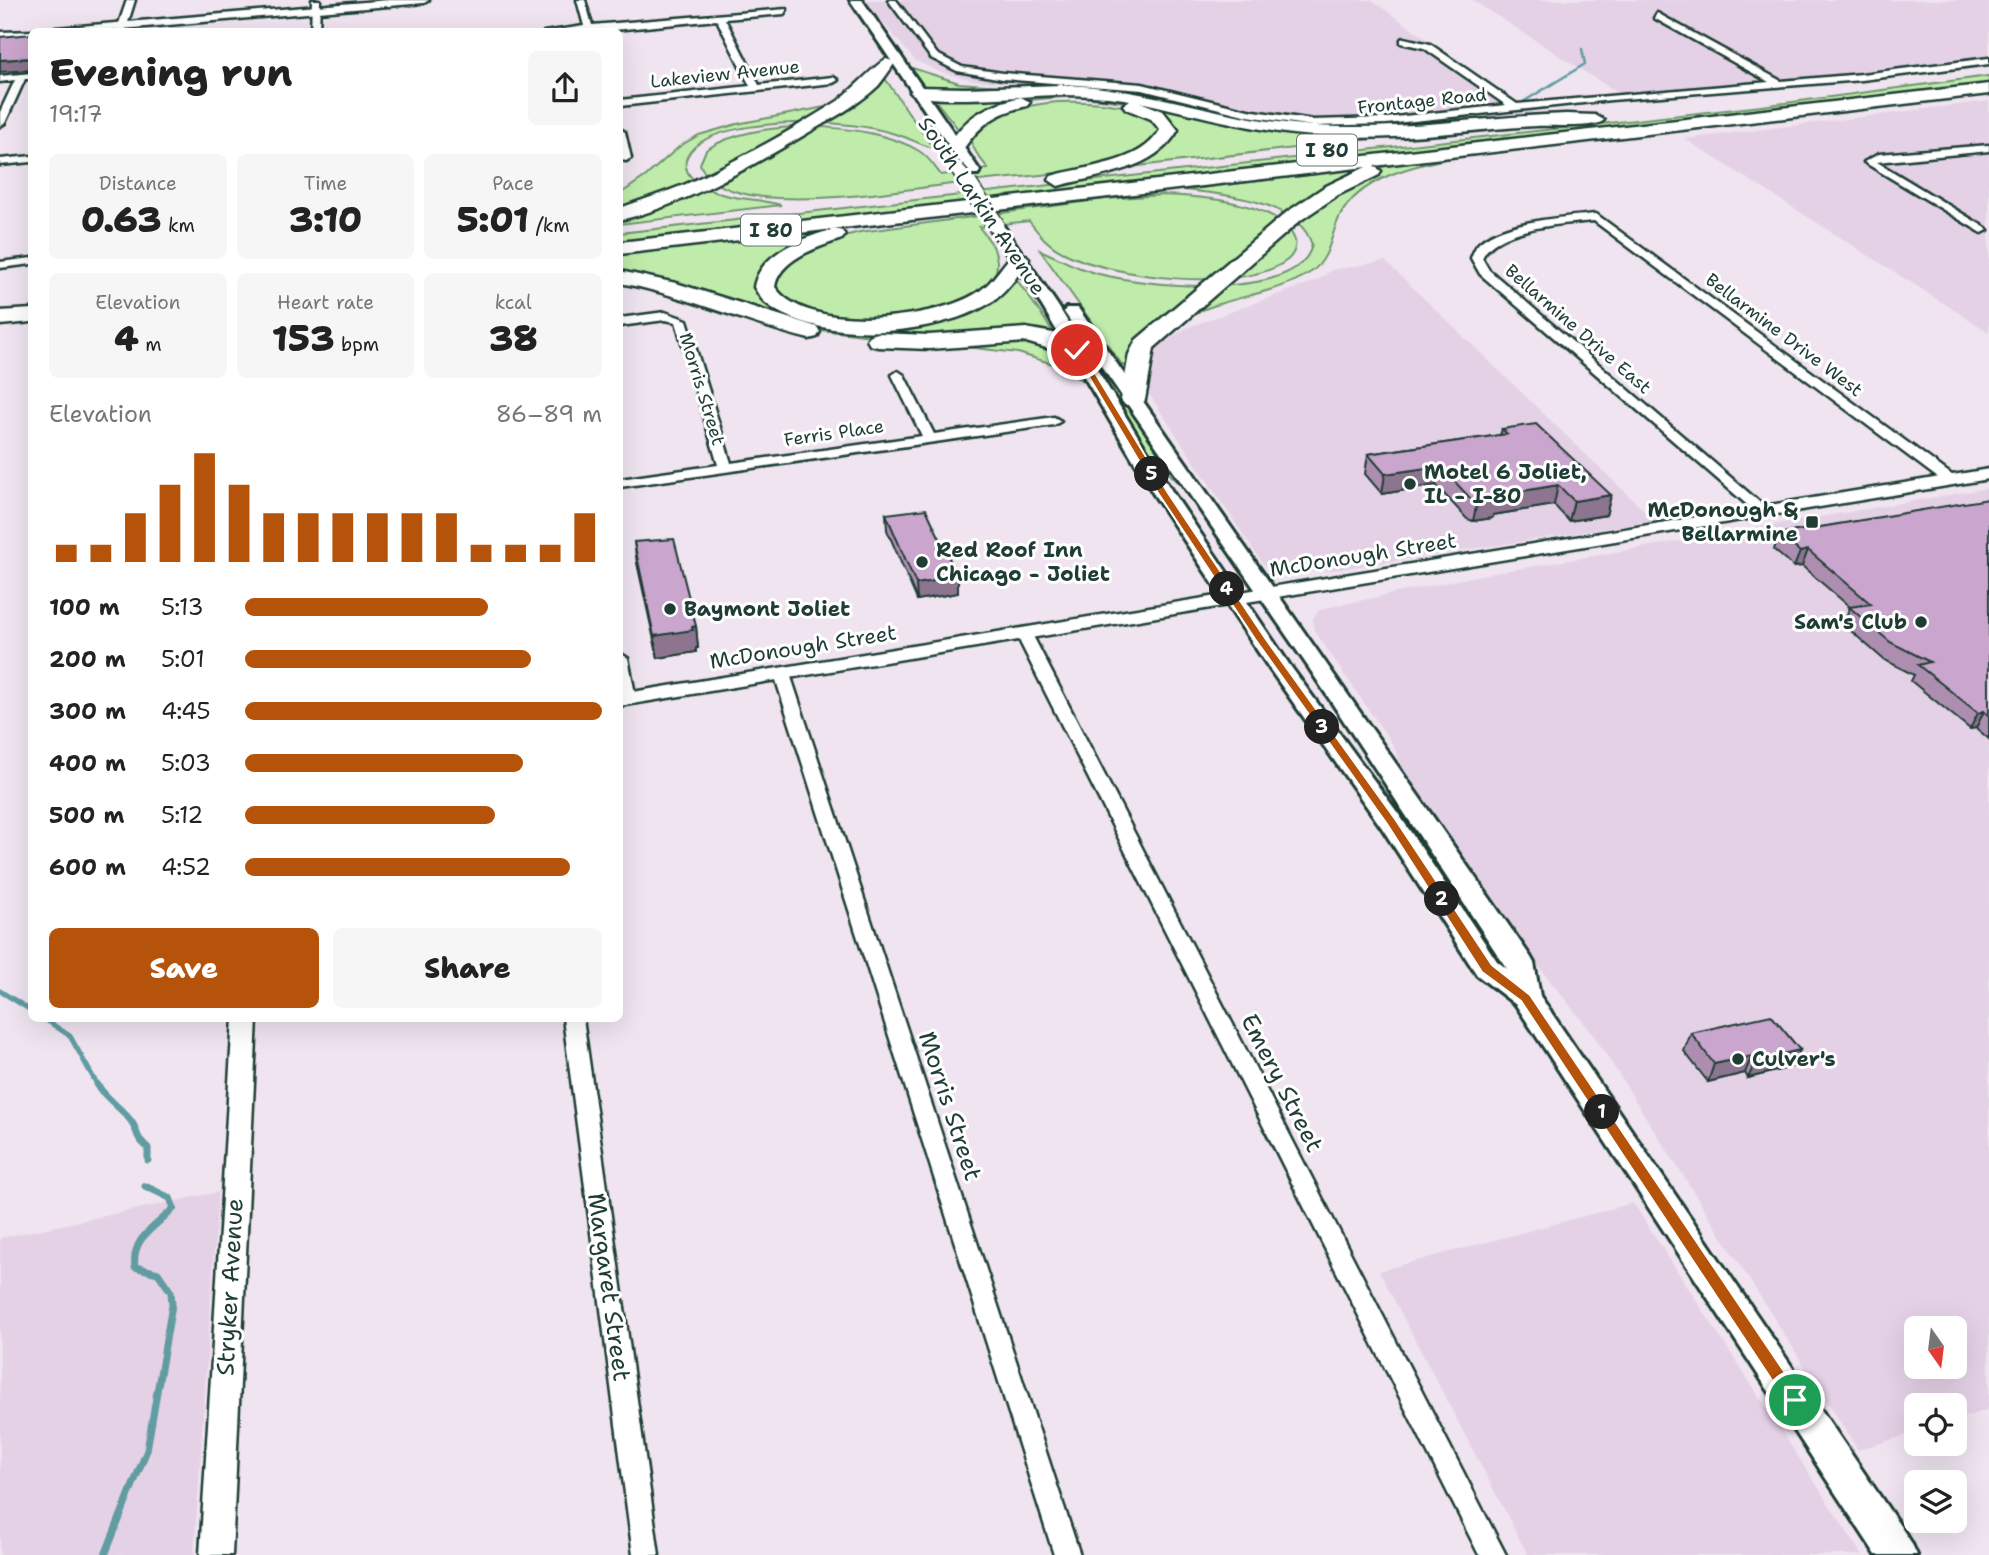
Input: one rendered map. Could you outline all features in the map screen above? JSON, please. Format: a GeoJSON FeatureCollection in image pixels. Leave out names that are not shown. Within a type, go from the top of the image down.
{"type":"FeatureCollection","features":[{"type":"Feature","properties":{"kind":"highway"},"geometry":{"type":"LineString","coordinates":[[623,213],[692,188],[772,147],[846,103],[873,81],[886,64]]}},
{"type":"Feature","properties":{"kind":"highway","name":"I 80"},"geometry":{"type":"LineString","coordinates":[[623,229],[1597,120],[1989,73]]}},
{"type":"Feature","properties":{"kind":"highway","name":"I 80"},"geometry":{"type":"LineString","coordinates":[[623,248],[1989,89]]}},
{"type":"Feature","properties":{"kind":"highway"},"geometry":{"type":"LineString","coordinates":[[921,102],[1032,90],[1109,92],[1252,124],[1335,132],[1411,131],[1561,118],[1597,120]]}},
{"type":"Feature","properties":{"kind":"highway"},"geometry":{"type":"LineString","coordinates":[[956,147],[966,130],[982,115],[1008,105],[1042,100],[1079,98],[1122,103],[1147,110],[1167,125],[1169,130],[1165,141],[1143,156],[1058,180]]}},
{"type":"Feature","properties":{"kind":"highway"},"geometry":{"type":"LineString","coordinates":[[1133,400],[1140,354],[1144,345],[1270,233],[1310,203],[1341,185],[1396,162],[1430,155]]}},
{"type":"Feature","properties":{"kind":"highway"},"geometry":{"type":"LineString","coordinates":[[923,213],[833,236],[789,253],[778,260],[766,278],[769,292],[781,305],[819,319],[901,323],[949,314],[983,299],[995,289],[1005,272],[1019,258]]}},
{"type":"Feature","properties":{"kind":"highway"},"geometry":{"type":"LineString","coordinates":[[623,278],[691,292],[765,321],[811,333],[907,342],[991,336],[1037,337],[1077,350]]}},
{"type":"Feature","properties":{"kind":"highway"},"geometry":{"type":"LineString","coordinates":[[0,299],[28,296]]}},
{"type":"Feature","properties":{"kind":"highway"},"geometry":{"type":"LineString","coordinates":[[0,318],[28,315]]}},
{"type":"Feature","properties":{"kind":"highway"},"geometry":{"type":"LineString","coordinates":[[991,336],[1056,316]]}},
{"type":"Feature","properties":{"kind":"main road","name":"South Larkin Avenue"},"geometry":{"type":"LineString","coordinates":[[841,0],[886,64],[921,102],[973,171],[1019,258],[1163,493],[1234,600],[1391,822],[1487,968],[1526,998],[1898,1555]]}},
{"type":"Feature","properties":{"kind":"main road","name":"South Larkin Avenue"},"geometry":{"type":"LineString","coordinates":[[856,0],[921,102],[957,169],[1002,223],[1133,400],[1520,962],[1526,998]]}},
{"type":"Feature","properties":{"kind":"street"},"geometry":{"type":"LineString","coordinates":[[131,0],[121,28],[315,5],[424,0]]}},
{"type":"Feature","properties":{"kind":"street"},"geometry":{"type":"LineString","coordinates":[[581,0],[589,28]]}},
{"type":"Feature","properties":{"kind":"street","name":"Frontage Road"},"geometry":{"type":"LineString","coordinates":[[892,0],[934,56],[951,66],[984,74],[1142,87],[1255,115],[1313,123],[1386,121],[1909,72],[1989,61]]}},
{"type":"Feature","properties":{"kind":"street"},"geometry":{"type":"LineString","coordinates":[[315,5],[315,28]]}},
{"type":"Feature","properties":{"kind":"street"},"geometry":{"type":"LineString","coordinates":[[610,28],[784,11]]}},
{"type":"Feature","properties":{"kind":"street"},"geometry":{"type":"LineString","coordinates":[[1657,16],[1778,83]]}},
{"type":"Feature","properties":{"kind":"street"},"geometry":{"type":"LineString","coordinates":[[720,17],[756,89]]}},
{"type":"Feature","properties":{"kind":"street"},"geometry":{"type":"LineString","coordinates":[[0,35],[28,33]]}},
{"type":"Feature","properties":{"kind":"street"},"geometry":{"type":"LineString","coordinates":[[1404,41],[1427,46],[1515,107]]}},
{"type":"Feature","properties":{"kind":"street"},"geometry":{"type":"LineString","coordinates":[[0,79],[26,76]]}},
{"type":"Feature","properties":{"kind":"street"},"geometry":{"type":"LineString","coordinates":[[0,123],[26,76]]}},
{"type":"Feature","properties":{"kind":"street","name":"Lakeview Avenue"},"geometry":{"type":"LineString","coordinates":[[623,103],[833,80]]}},
{"type":"Feature","properties":{"kind":"street"},"geometry":{"type":"LineString","coordinates":[[623,145],[626,158]]}},
{"type":"Feature","properties":{"kind":"street"},"geometry":{"type":"LineString","coordinates":[[1982,230],[1869,162],[1879,157],[1989,148]]}},
{"type":"Feature","properties":{"kind":"street"},"geometry":{"type":"LineString","coordinates":[[0,162],[28,159]]}},
{"type":"Feature","properties":{"kind":"street","name":"Bellarmine Drive West"},"geometry":{"type":"LineString","coordinates":[[1596,217],[1951,481]]}},
{"type":"Feature","properties":{"kind":"street","name":"Bellarmine Drive East"},"geometry":{"type":"LineString","coordinates":[[1596,217],[1545,224],[1494,238],[1479,246],[1475,254],[1476,263],[1764,512]]}},
{"type":"Feature","properties":{"kind":"street"},"geometry":{"type":"LineString","coordinates":[[0,265],[28,262]]}},
{"type":"Feature","properties":{"kind":"street","name":"Morris Street"},"geometry":{"type":"LineString","coordinates":[[623,322],[671,317],[681,320],[726,468]]}},
{"type":"Feature","properties":{"kind":"street"},"geometry":{"type":"LineString","coordinates":[[898,375],[930,439]]}},
{"type":"Feature","properties":{"kind":"street","name":"Ferris Place"},"geometry":{"type":"LineString","coordinates":[[623,483],[1054,421]]}},
{"type":"Feature","properties":{"kind":"street","name":"McDonough Street"},"geometry":{"type":"LineString","coordinates":[[624,700],[1989,474]]}},
{"type":"Feature","properties":{"kind":"street","name":"Emery Street"},"geometry":{"type":"LineString","coordinates":[[1024,634],[1493,1555]]}},
{"type":"Feature","properties":{"kind":"street","name":"Morris Street"},"geometry":{"type":"LineString","coordinates":[[782,674],[1067,1555]]}},
{"type":"Feature","properties":{"kind":"street","name":"Stryker Avenue"},"geometry":{"type":"LineString","coordinates":[[216,1555],[245,1022]]}},
{"type":"Feature","properties":{"kind":"street","name":"Margaret Street"},"geometry":{"type":"LineString","coordinates":[[574,1022],[646,1555]]}},
{"type":"Feature","properties":{"kind":"shaded area"},"geometry":{"type":"Polygon","coordinates":[[[863,0],[1371,0],[1538,117],[1410,128],[1333,129],[1235,117],[1136,93],[973,80],[939,72],[915,60],[863,0]]]}},
{"type":"Feature","properties":{"kind":"shaded area"},"geometry":{"type":"Polygon","coordinates":[[[1472,0],[1989,0],[1989,58],[1819,78],[1618,93],[1472,0]]]}},
{"type":"Feature","properties":{"kind":"shaded area"},"geometry":{"type":"Polygon","coordinates":[[[1989,101],[1989,332],[1685,139],[1989,101]]]}},
{"type":"Feature","properties":{"kind":"shaded area"},"geometry":{"type":"Polygon","coordinates":[[[1385,261],[1655,521],[1334,570],[1276,572],[1263,564],[1151,397],[1145,382],[1154,349],[1186,328],[1316,281],[1332,270],[1385,261]]]}},
{"type":"Feature","properties":{"kind":"shaded area"},"geometry":{"type":"Polygon","coordinates":[[[1989,488],[1989,1409],[1967,1416],[1967,1393],[1904,1393],[1904,1436],[1858,1450],[1593,1034],[1519,942],[1406,776],[1393,745],[1314,630],[1313,619],[1318,611],[1476,576],[1989,488]]]}},
{"type":"Feature","properties":{"kind":"shaded area"},"geometry":{"type":"Polygon","coordinates":[[[218,1192],[194,1555],[0,1555],[0,1238],[218,1192]]]}},
{"type":"Feature","properties":{"kind":"shaded area"},"geometry":{"type":"Polygon","coordinates":[[[1633,1203],[1862,1555],[1528,1555],[1379,1271],[1633,1203]]]}},
{"type":"Feature","properties":{"kind":"green space"},"geometry":{"type":"Polygon","coordinates":[[[909,67],[959,83],[1108,94],[1241,124],[1415,134],[1104,170],[1135,162],[1155,153],[1164,147],[1174,130],[1132,103],[1075,96],[1017,101],[959,130],[909,67]]]}},
{"type":"Feature","properties":{"kind":"green space"},"geometry":{"type":"Polygon","coordinates":[[[1989,76],[1989,86],[623,244],[623,233],[1762,106],[1989,76]]]}},
{"type":"Feature","properties":{"kind":"green space"},"geometry":{"type":"Polygon","coordinates":[[[884,77],[933,148],[889,132],[843,124],[771,124],[729,131],[710,137],[696,146],[686,160],[690,176],[715,192],[781,205],[623,224],[623,192],[680,146],[699,135],[737,124],[835,105],[884,77]]]}},
{"type":"Feature","properties":{"kind":"green space"},"geometry":{"type":"Polygon","coordinates":[[[1058,102],[1100,103],[1132,109],[1155,122],[1160,133],[1136,153],[1092,167],[1051,174],[826,198],[778,198],[733,191],[713,181],[700,164],[706,150],[727,139],[752,132],[812,127],[842,129],[898,141],[922,153],[941,175],[988,169],[973,146],[973,135],[980,125],[1004,112],[1058,102]]]}},
{"type":"Feature","properties":{"kind":"green space"},"geometry":{"type":"Polygon","coordinates":[[[1450,158],[1388,176],[1360,192],[1340,216],[1323,260],[1311,272],[1283,286],[1191,315],[1167,332],[1129,366],[1123,366],[1040,250],[1083,269],[1120,278],[1182,285],[1250,283],[1279,276],[1301,264],[1312,245],[1304,230],[1292,218],[1258,202],[1184,190],[1450,158]]]}},
{"type":"Feature","properties":{"kind":"green space"},"geometry":{"type":"Polygon","coordinates":[[[1162,195],[1215,199],[1255,208],[1285,226],[1294,238],[1294,251],[1286,261],[1265,271],[1239,277],[1208,279],[1143,275],[1085,262],[1064,253],[1049,243],[1029,221],[979,227],[993,246],[997,261],[992,280],[985,288],[967,299],[932,310],[884,319],[835,317],[794,305],[781,295],[777,288],[777,281],[790,258],[814,246],[860,232],[1105,199],[1162,195]]]}},
{"type":"Feature","properties":{"kind":"green space"},"geometry":{"type":"Polygon","coordinates":[[[856,226],[833,232],[763,271],[787,313],[920,323],[1014,276],[1083,381],[1056,365],[1018,353],[803,328],[623,275],[623,253],[856,226]]]}},
{"type":"Feature","properties":{"kind":"green space"},"geometry":{"type":"Polygon","coordinates":[[[1078,339],[1083,339],[1181,481],[1176,481],[1139,438],[1078,339]]]}},
{"type":"Feature","properties":{"kind":"building"},"geometry":{"type":"Polygon","coordinates":[[[28,34],[28,58],[0,60],[0,37],[28,34]]]}},
{"type":"Feature","properties":{"kind":"building"},"geometry":{"type":"Polygon","coordinates":[[[1536,424],[1611,495],[1574,501],[1558,485],[1493,496],[1496,499],[1477,502],[1440,466],[1385,474],[1368,454],[1507,434],[1502,429],[1536,424]]]}},
{"type":"Feature","properties":{"kind":"building","name":"Sam's Club"},"geometry":{"type":"Polygon","coordinates":[[[1988,499],[1989,716],[1984,711],[1978,713],[1918,665],[1930,662],[1890,642],[1849,607],[1871,604],[1808,550],[1800,552],[1779,534],[1988,499]]]}},
{"type":"Feature","properties":{"kind":"building","name":"Red Roof Inn Chicago - Joliet"},"geometry":{"type":"Polygon","coordinates":[[[926,509],[958,577],[916,584],[886,514],[926,509]]]}},
{"type":"Feature","properties":{"kind":"building","name":"Baymont Joliet"},"geometry":{"type":"Polygon","coordinates":[[[674,539],[696,626],[692,627],[693,630],[654,636],[634,542],[674,539]]]}},
{"type":"Feature","properties":{"kind":"building"},"geometry":{"type":"Polygon","coordinates":[[[1771,1015],[1800,1050],[1756,1060],[1752,1056],[1714,1064],[1691,1033],[1771,1015]]]}},
{"type":"Feature","properties":{"kind":"waterway"},"geometry":{"type":"LineString","coordinates":[[1523,102],[1585,64],[1582,49]]}},
{"type":"Feature","properties":{"kind":"waterway"},"geometry":{"type":"LineString","coordinates":[[0,991],[28,1008]]}},
{"type":"Feature","properties":{"kind":"waterway"},"geometry":{"type":"LineString","coordinates":[[49,1022],[70,1036],[98,1086]]}},
{"type":"Feature","properties":{"kind":"waterway"},"geometry":{"type":"LineString","coordinates":[[97,1084],[133,1124],[139,1138],[148,1148],[148,1160]]}},
{"type":"Feature","properties":{"kind":"waterway"},"geometry":{"type":"LineString","coordinates":[[105,1555],[147,1450],[172,1305],[171,1292],[158,1273],[135,1267],[135,1257],[141,1240],[174,1208],[170,1198],[145,1186]]}},
{"type":"Feature","properties":{"kind":"place","name":"Motel 6 Joliet, IL - I-80"},"geometry":{"type":"Point","coordinates":[1410,484]}},
{"type":"Feature","properties":{"kind":"place","name":"McDonough & Bellarmine"},"geometry":{"type":"Point","coordinates":[1812,522]}},
{"type":"Feature","properties":{"kind":"place","name":"Red Roof Inn Chicago - Joliet"},"geometry":{"type":"Point","coordinates":[922,562]}},
{"type":"Feature","properties":{"kind":"place","name":"Baymont Joliet"},"geometry":{"type":"Point","coordinates":[670,609]}},
{"type":"Feature","properties":{"kind":"place","name":"Sam's Club"},"geometry":{"type":"Point","coordinates":[1921,622]}},
{"type":"Feature","properties":{"kind":"place","name":"Culver's"},"geometry":{"type":"Point","coordinates":[1738,1059]}},
{"type":"Feature","properties":{"kind":"route"},"geometry":{"type":"LineString","coordinates":[[1077,350],[1163,493],[1260,639],[1391,822],[1487,968],[1526,998],[1795,1400]]}}]}
